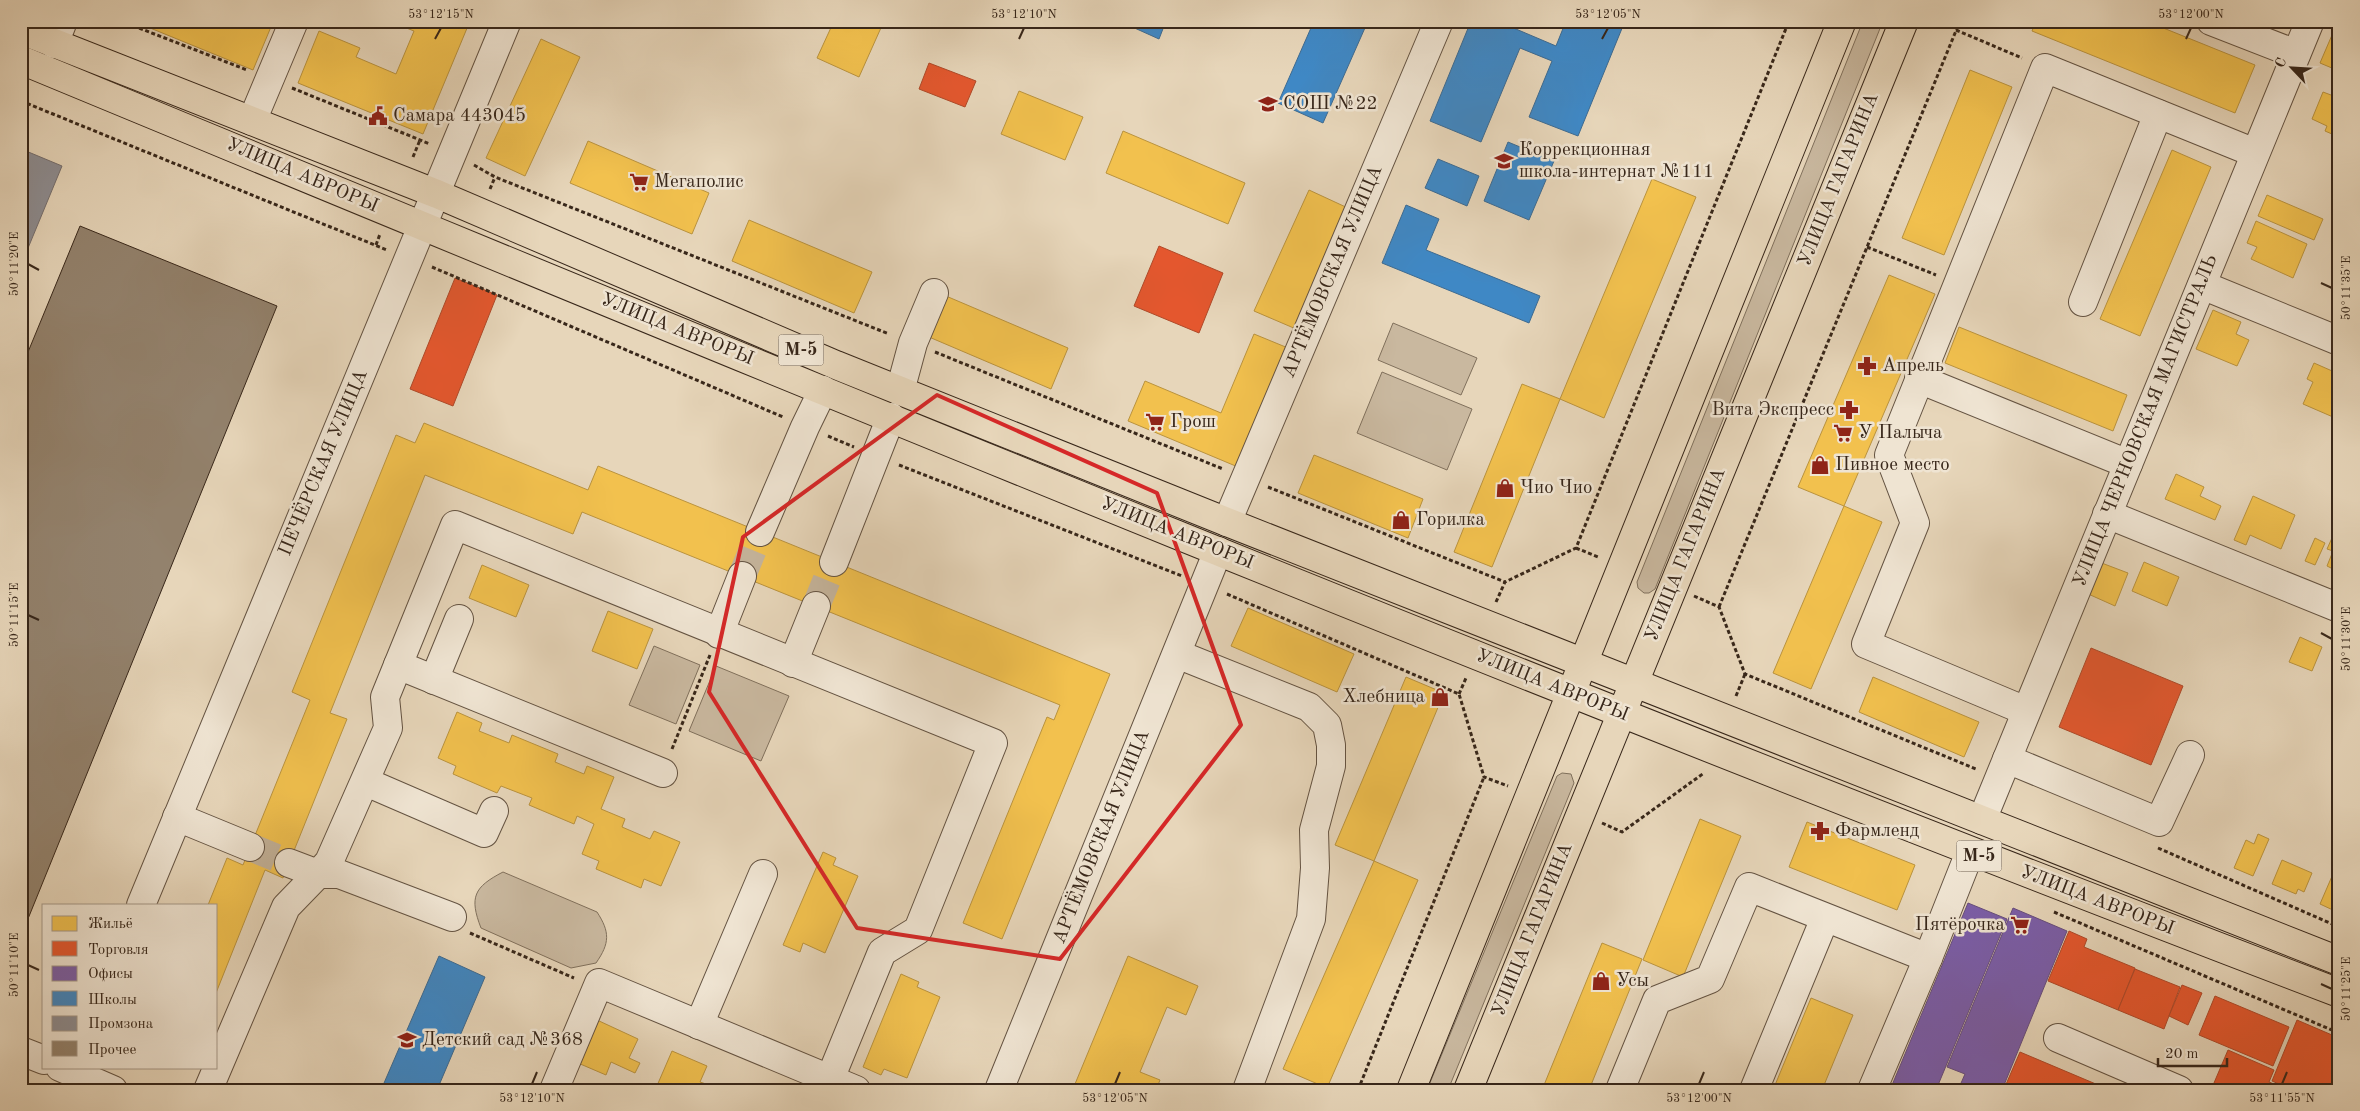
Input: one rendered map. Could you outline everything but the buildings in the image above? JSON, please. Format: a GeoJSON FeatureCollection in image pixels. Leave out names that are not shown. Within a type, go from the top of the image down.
{"type":"FeatureCollection","features":[{"type":"Feature","properties":{"kind":"main road"},"geometry":{"type":"LineString","coordinates":[[1411,1090],[1842,21]]}},
{"type":"Feature","properties":{"kind":"main road","name":"УЛИЦА ГАГАРИНА"},"geometry":{"type":"LineString","coordinates":[[1468,1090],[1904,21]]}},
{"type":"Feature","properties":{"kind":"main road","name":"УЛИЦА АВРОРЫ"},"geometry":{"type":"LineString","coordinates":[[21,30],[59,33],[252,121],[437,194],[900,391],[1584,664],[1634,682],[2339,961]]}},
{"type":"Feature","properties":{"kind":"main road","name":"УЛИЦА АВРОРЫ"},"geometry":{"type":"LineString","coordinates":[[21,60],[823,390],[1621,714],[1970,852],[2339,993]]}},
{"type":"Feature","properties":{"kind":"street"},"geometry":{"type":"LineString","coordinates":[[252,121],[294,21]]}},
{"type":"Feature","properties":{"kind":"street","name":"ПЕЧЁРСКАЯ УЛИЦА"},"geometry":{"type":"LineString","coordinates":[[141,904],[422,226],[437,194],[507,21]]}},
{"type":"Feature","properties":{"kind":"street","name":"АРТЁМОВСКАЯ УЛИЦА"},"geometry":{"type":"LineString","coordinates":[[1227,522],[1439,21]]}},
{"type":"Feature","properties":{"kind":"street"},"geometry":{"type":"LineString","coordinates":[[2211,21],[2296,54]]}},
{"type":"Feature","properties":{"kind":"street","name":"УЛИЦА ЧЕРНОВСКАЯ МАГИСТРАЛЬ"},"geometry":{"type":"LineString","coordinates":[[1982,820],[2310,21]]}},
{"type":"Feature","properties":{"kind":"street"},"geometry":{"type":"LineString","coordinates":[[2026,711],[1866,644],[1915,523],[1888,455],[2045,68],[2256,153]]}},
{"type":"Feature","properties":{"kind":"street"},"geometry":{"type":"LineString","coordinates":[[2083,302],[2158,114]]}},
{"type":"Feature","properties":{"kind":"street"},"geometry":{"type":"LineString","coordinates":[[2202,285],[2339,341]]}},
{"type":"Feature","properties":{"kind":"street"},"geometry":{"type":"LineString","coordinates":[[900,391],[913,344],[934,293]]}},
{"type":"Feature","properties":{"kind":"street"},"geometry":{"type":"LineString","coordinates":[[1919,378],[2128,464]]}},
{"type":"Feature","properties":{"kind":"street"},"geometry":{"type":"LineString","coordinates":[[760,532],[823,390]]}},
{"type":"Feature","properties":{"kind":"street"},"geometry":{"type":"LineString","coordinates":[[834,562],[891,417]]}},
{"type":"Feature","properties":{"kind":"street"},"geometry":{"type":"LineString","coordinates":[[2107,514],[2339,608]]}},
{"type":"Feature","properties":{"kind":"street"},"geometry":{"type":"LineString","coordinates":[[218,1067],[286,907],[329,862],[366,782],[388,728],[385,697],[455,525],[719,634],[993,743],[918,930],[882,952],[830,1079]]}},
{"type":"Feature","properties":{"kind":"street","name":"АРТЁМОВСКАЯ УЛИЦА"},"geometry":{"type":"LineString","coordinates":[[998,1090],[1218,551]]}},
{"type":"Feature","properties":{"kind":"street"},"geometry":{"type":"LineString","coordinates":[[719,634],[742,576]]}},
{"type":"Feature","properties":{"kind":"street"},"geometry":{"type":"LineString","coordinates":[[793,663],[816,606]]}},
{"type":"Feature","properties":{"kind":"street"},"geometry":{"type":"LineString","coordinates":[[434,680],[459,619]]}},
{"type":"Feature","properties":{"kind":"street"},"geometry":{"type":"LineString","coordinates":[[1177,654],[1310,707],[1327,725],[1331,745],[1331,766],[1314,830],[1315,868],[1311,919],[1247,1090]]}},
{"type":"Feature","properties":{"kind":"street"},"geometry":{"type":"LineString","coordinates":[[398,666],[663,773]]}},
{"type":"Feature","properties":{"kind":"street"},"geometry":{"type":"LineString","coordinates":[[2002,768],[2159,822],[2190,755]]}},
{"type":"Feature","properties":{"kind":"street"},"geometry":{"type":"LineString","coordinates":[[366,782],[484,834],[494,810]]}},
{"type":"Feature","properties":{"kind":"street"},"geometry":{"type":"LineString","coordinates":[[177,817],[250,847]]}},
{"type":"Feature","properties":{"kind":"street"},"geometry":{"type":"LineString","coordinates":[[1872,1090],[1928,958],[1970,852]]}},
{"type":"Feature","properties":{"kind":"street"},"geometry":{"type":"LineString","coordinates":[[289,863],[318,874],[339,874],[452,917]]}},
{"type":"Feature","properties":{"kind":"street"},"geometry":{"type":"LineString","coordinates":[[699,1025],[763,874]]}},
{"type":"Feature","properties":{"kind":"street"},"geometry":{"type":"LineString","coordinates":[[1620,1090],[1657,1000],[1710,979],[1749,887],[1928,958]]}},
{"type":"Feature","properties":{"kind":"street"},"geometry":{"type":"LineString","coordinates":[[1754,1090],[1825,918]]}},
{"type":"Feature","properties":{"kind":"street"},"geometry":{"type":"LineString","coordinates":[[554,1090],[599,983],[856,1090]]}},
{"type":"Feature","properties":{"kind":"street"},"geometry":{"type":"LineString","coordinates":[[2058,1038],[2179,1090]]}},
{"type":"Feature","properties":{"kind":"street"},"geometry":{"type":"LineString","coordinates":[[21,1051],[42,1059]]}},
{"type":"Feature","properties":{"kind":"street"},"geometry":{"type":"LineString","coordinates":[[208,1090],[217,1068]]}},
{"type":"Feature","properties":{"kind":"street"},"geometry":{"type":"LineString","coordinates":[[69,1074],[113,1090]]}},
{"type":"Feature","properties":{"kind":"path"},"geometry":{"type":"LineString","coordinates":[[121,21],[452,153],[495,177],[1504,582],[1576,548],[1789,21]]}},
{"type":"Feature","properties":{"kind":"path"},"geometry":{"type":"LineString","coordinates":[[1960,21],[1719,607],[1744,674],[2002,768]]}},
{"type":"Feature","properties":{"kind":"path"},"geometry":{"type":"LineString","coordinates":[[1956,30],[2045,68]]}},
{"type":"Feature","properties":{"kind":"path"},"geometry":{"type":"LineString","coordinates":[[21,100],[452,274],[805,427],[1205,585],[1459,694],[1484,777],[1358,1090]]}},
{"type":"Feature","properties":{"kind":"path"},"geometry":{"type":"LineString","coordinates":[[1867,247],[1958,284]]}},
{"type":"Feature","properties":{"kind":"path"},"geometry":{"type":"LineString","coordinates":[[1576,548],[1623,567]]}},
{"type":"Feature","properties":{"kind":"path"},"geometry":{"type":"LineString","coordinates":[[1673,587],[1719,607]]}},
{"type":"Feature","properties":{"kind":"path"},"geometry":{"type":"LineString","coordinates":[[663,773],[719,634]]}},
{"type":"Feature","properties":{"kind":"path"},"geometry":{"type":"LineString","coordinates":[[1580,815],[1622,832],[1704,772],[1713,776]]}},
{"type":"Feature","properties":{"kind":"path"},"geometry":{"type":"LineString","coordinates":[[1484,777],[1531,795]]}},
{"type":"Feature","properties":{"kind":"path"},"geometry":{"type":"LineString","coordinates":[[2150,844],[2339,927]]}},
{"type":"Feature","properties":{"kind":"path"},"geometry":{"type":"LineString","coordinates":[[2045,909],[2339,1033]]}},
{"type":"Feature","properties":{"kind":"path"},"geometry":{"type":"LineString","coordinates":[[452,917],[463,929],[471,933],[575,978],[599,983]]}},
{"type":"Feature","properties":{"kind":"highlighted area"},"geometry":{"type":"Polygon","coordinates":[[[937,395],[1157,493],[1241,725],[1060,959],[857,928],[709,692],[743,537],[937,395]]]}},
{"type":"Feature","properties":{"kind":"shaded area"},"geometry":{"type":"Polygon","coordinates":[[[1863,21],[1883,21],[1655,589],[1649,593],[1644,593],[1638,588],[1637,582],[1863,21]]]}},
{"type":"Feature","properties":{"kind":"shaded area"},"geometry":{"type":"Polygon","coordinates":[[[1393,323],[1477,358],[1461,395],[1378,360],[1393,323]]]}},
{"type":"Feature","properties":{"kind":"shaded area"},"geometry":{"type":"Polygon","coordinates":[[[1382,372],[1472,409],[1447,470],[1357,433],[1382,372]]]}},
{"type":"Feature","properties":{"kind":"shaded area"},"geometry":{"type":"Polygon","coordinates":[[[654,646],[700,665],[676,724],[629,705],[654,646]]]}},
{"type":"Feature","properties":{"kind":"shaded area"},"geometry":{"type":"Polygon","coordinates":[[[716,666],[789,696],[761,761],[689,731],[716,666]]]}},
{"type":"Feature","properties":{"kind":"shaded area"},"geometry":{"type":"Polygon","coordinates":[[[1562,773],[1571,774],[1574,783],[1448,1090],[1427,1090],[1557,776],[1562,773]]]}},
{"type":"Feature","properties":{"kind":"shaded area"},"geometry":{"type":"Polygon","coordinates":[[[503,872],[597,912],[604,926],[607,938],[601,956],[596,963],[571,968],[481,928],[475,908],[477,894],[480,888],[493,877],[503,872]]]}},
{"type":"Feature","properties":{"kind":"tunnel"},"geometry":{"type":"LineString","coordinates":[[742,576],[760,532]]}},
{"type":"Feature","properties":{"kind":"tunnel"},"geometry":{"type":"LineString","coordinates":[[816,606],[834,562]]}},
{"type":"Feature","properties":{"kind":"tunnel"},"geometry":{"type":"LineString","coordinates":[[250,847],[289,863]]}},
{"type":"Feature","properties":{"kind":"place","name":"СОШ №22"},"geometry":{"type":"Point","coordinates":[1268,104]}},
{"type":"Feature","properties":{"kind":"place","name":"Самара 443045"},"geometry":{"type":"Point","coordinates":[378,116]}},
{"type":"Feature","properties":{"kind":"place","name":"Коррекционная школа-интернат №111"},"geometry":{"type":"Point","coordinates":[1504,161]}},
{"type":"Feature","properties":{"kind":"place","name":"Мегаполис"},"geometry":{"type":"Point","coordinates":[639,182]}},
{"type":"Feature","properties":{"kind":"place","name":"Апрель"},"geometry":{"type":"Point","coordinates":[1867,366]}},
{"type":"Feature","properties":{"kind":"place","name":"Вита Экспресс"},"geometry":{"type":"Point","coordinates":[1849,410]}},
{"type":"Feature","properties":{"kind":"place","name":"Грош"},"geometry":{"type":"Point","coordinates":[1155,422]}},
{"type":"Feature","properties":{"kind":"place","name":"У Палыча"},"geometry":{"type":"Point","coordinates":[1843,433]}},
{"type":"Feature","properties":{"kind":"place","name":"Пивное место"},"geometry":{"type":"Point","coordinates":[1820,465]}},
{"type":"Feature","properties":{"kind":"place","name":"Чио Чио"},"geometry":{"type":"Point","coordinates":[1505,488]}},
{"type":"Feature","properties":{"kind":"place","name":"Горилка"},"geometry":{"type":"Point","coordinates":[1401,520]}},
{"type":"Feature","properties":{"kind":"place","name":"Хлебница"},"geometry":{"type":"Point","coordinates":[1440,697]}},
{"type":"Feature","properties":{"kind":"place","name":"Фармленд"},"geometry":{"type":"Point","coordinates":[1820,831]}},
{"type":"Feature","properties":{"kind":"place","name":"Пятёрочка"},"geometry":{"type":"Point","coordinates":[2020,925]}},
{"type":"Feature","properties":{"kind":"place","name":"Усы"},"geometry":{"type":"Point","coordinates":[1601,981]}},
{"type":"Feature","properties":{"kind":"place","name":"Детский сад №368"},"geometry":{"type":"Point","coordinates":[407,1040]}}]}
